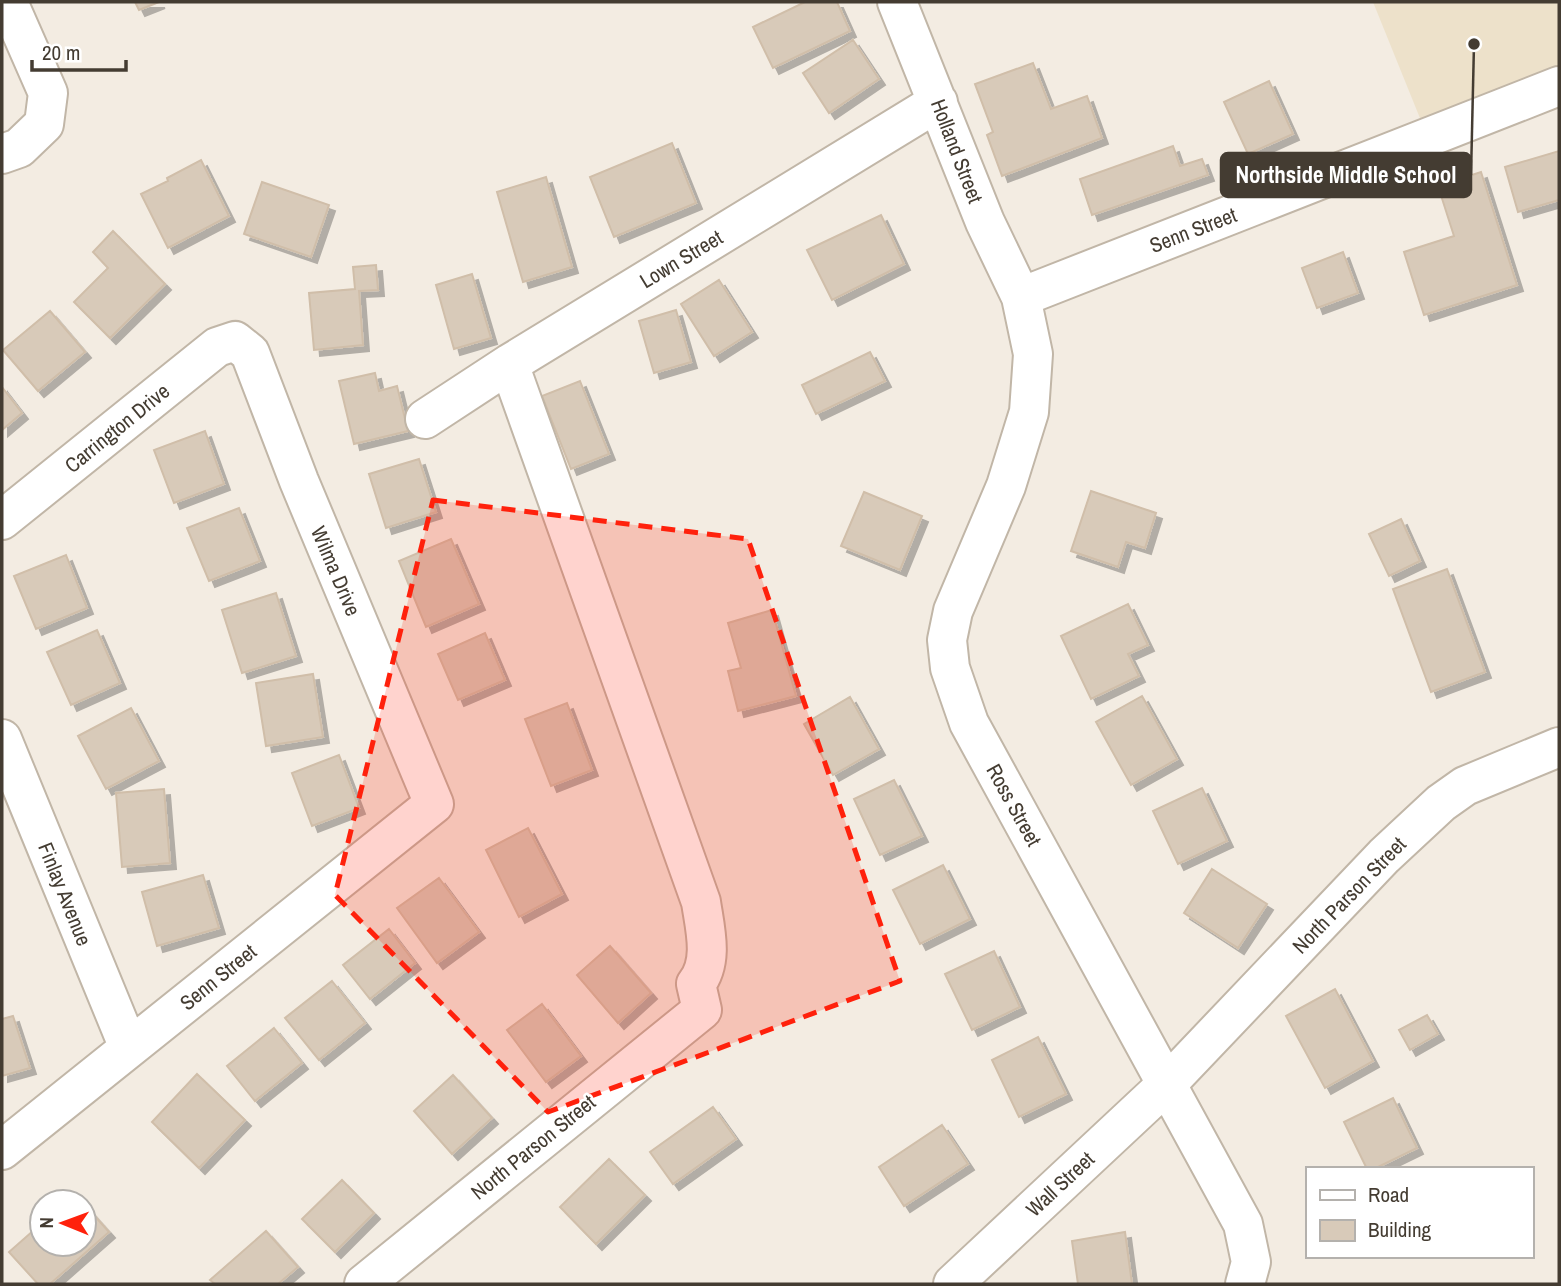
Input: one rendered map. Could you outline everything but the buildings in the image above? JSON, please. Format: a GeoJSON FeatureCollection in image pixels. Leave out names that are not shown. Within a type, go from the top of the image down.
{"type":"FeatureCollection","features":[{"type":"Feature","properties":{"kind":"street"},"geometry":{"type":"LineString","coordinates":[[2,155],[19,148],[44,124],[48,93],[8,2]]}},
{"type":"Feature","properties":{"kind":"street","name":"Holland Street"},"geometry":{"type":"LineString","coordinates":[[897,2],[985,222],[1021,297]]}},
{"type":"Feature","properties":{"kind":"street","name":"Senn Street"},"geometry":{"type":"LineString","coordinates":[[1021,297],[1559,86]]}},
{"type":"Feature","properties":{"kind":"street","name":"Lown Street"},"geometry":{"type":"LineString","coordinates":[[425,419],[509,364],[938,102]]}},
{"type":"Feature","properties":{"kind":"street","name":"Ross Street"},"geometry":{"type":"LineString","coordinates":[[1021,297],[1033,354],[1029,412],[1006,486],[953,611],[947,640],[950,668],[969,723],[1243,1224],[1251,1262],[1245,1284]]}},
{"type":"Feature","properties":{"kind":"street","name":"Carrington Drive"},"geometry":{"type":"LineString","coordinates":[[2,520],[217,347],[235,341]]}},
{"type":"Feature","properties":{"kind":"street","name":"Wilma Drive"},"geometry":{"type":"LineString","coordinates":[[235,341],[250,353],[304,494],[434,804]]}},
{"type":"Feature","properties":{"kind":"street","name":"North Parson Street"},"geometry":{"type":"LineString","coordinates":[[364,1284],[702,1010],[696,984],[705,972],[707,940],[701,902],[509,364]]}},
{"type":"Feature","properties":{"kind":"street","name":"Finlay Avenue"},"geometry":{"type":"LineString","coordinates":[[2,738],[129,1048]]}},
{"type":"Feature","properties":{"kind":"street","name":"North Parson Street"},"geometry":{"type":"LineString","coordinates":[[1167,1084],[1384,856],[1441,803],[1465,786],[1559,747]]}},
{"type":"Feature","properties":{"kind":"street","name":"Senn Street"},"geometry":{"type":"LineString","coordinates":[[2,1150],[434,804]]}},
{"type":"Feature","properties":{"kind":"street","name":"Wall Street"},"geometry":{"type":"LineString","coordinates":[[953,1284],[1167,1084]]}},
{"type":"Feature","properties":{"kind":"highlighted area"},"geometry":{"type":"Polygon","coordinates":[[[433,500],[748,539],[900,981],[548,1112],[335,895],[433,500]]]}},
{"type":"Feature","properties":{"kind":"shaded area"},"geometry":{"type":"Polygon","coordinates":[[[1373,2],[1559,2],[1559,86],[1428,138],[1373,2]]]}},
{"type":"Feature","properties":{"kind":"place","name":"Northside Middle School"},"geometry":{"type":"Point","coordinates":[1474,44]}}]}
